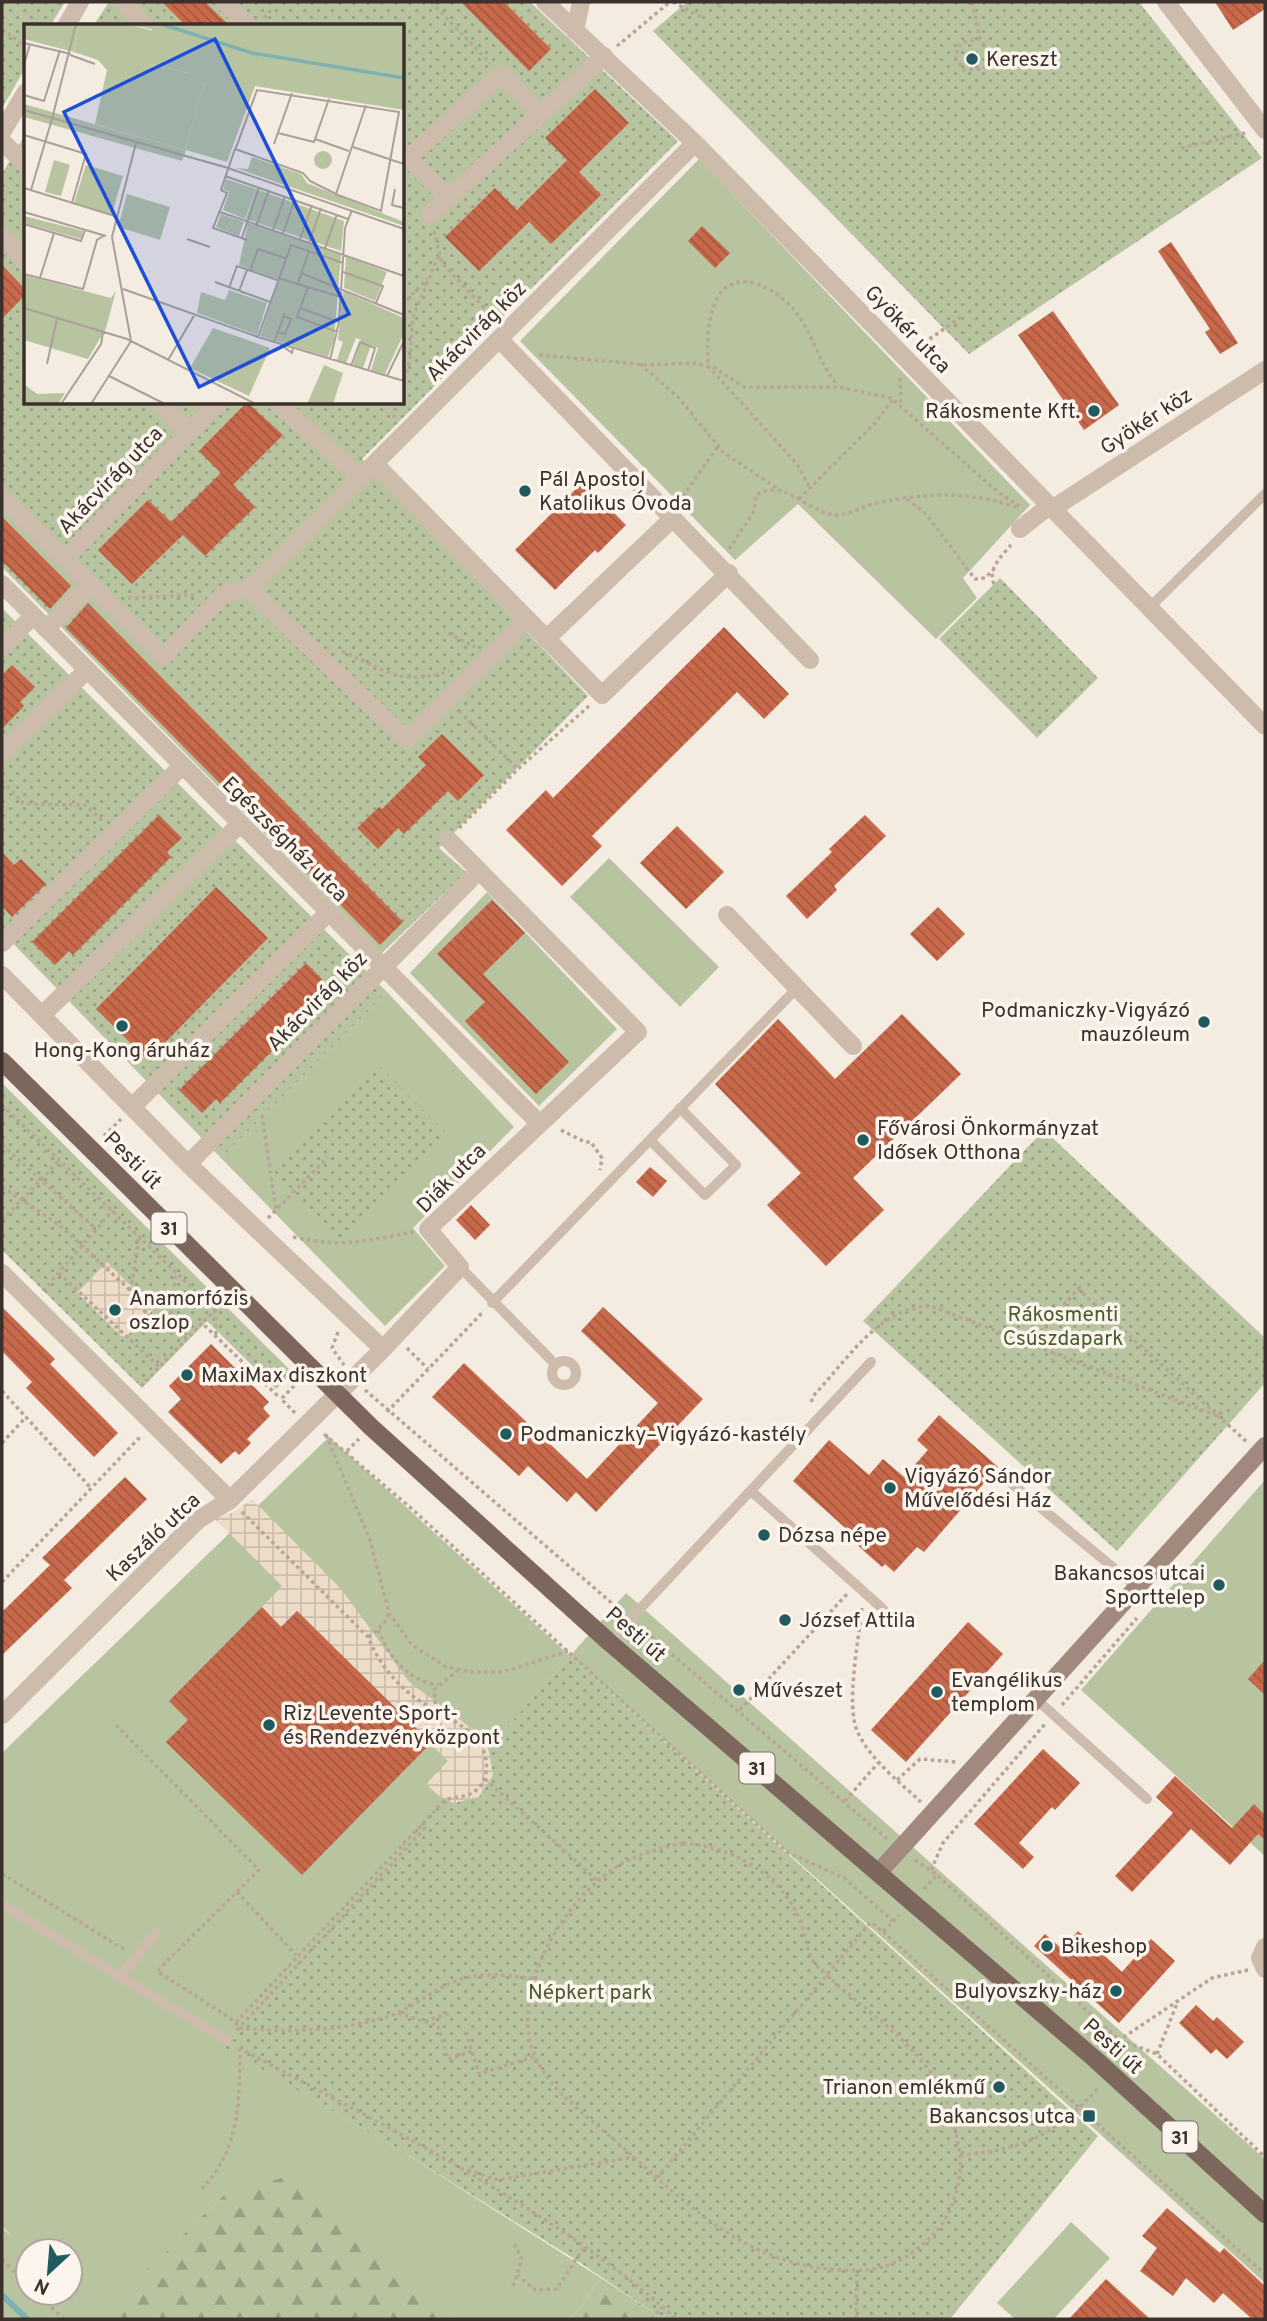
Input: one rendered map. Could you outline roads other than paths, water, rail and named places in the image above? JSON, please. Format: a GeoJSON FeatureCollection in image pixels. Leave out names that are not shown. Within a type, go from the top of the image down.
{"type":"FeatureCollection","features":[{"type":"Feature","properties":{"kind":"main road","name":"Pesti út"},"geometry":{"type":"LineString","coordinates":[[2,1060],[336,1395],[609,1642],[1096,2060],[1265,2214]]}},
{"type":"Feature","properties":{"kind":"street"},"geometry":{"type":"LineString","coordinates":[[67,24],[80,2]]}},
{"type":"Feature","properties":{"kind":"street"},"geometry":{"type":"LineString","coordinates":[[123,2],[143,24]]}},
{"type":"Feature","properties":{"kind":"street"},"geometry":{"type":"LineString","coordinates":[[225,2],[254,24]]}},
{"type":"Feature","properties":{"kind":"street","name":"Gyökér utca"},"geometry":{"type":"LineString","coordinates":[[545,2],[695,143],[904,357],[1045,510],[1149,608],[1265,726]]}},
{"type":"Feature","properties":{"kind":"street"},"geometry":{"type":"LineString","coordinates":[[575,31],[581,2]]}},
{"type":"Feature","properties":{"kind":"street"},"geometry":{"type":"LineString","coordinates":[[1166,2],[1264,129]]}},
{"type":"Feature","properties":{"kind":"street"},"geometry":{"type":"LineString","coordinates":[[430,215],[604,56]]}},
{"type":"Feature","properties":{"kind":"street"},"geometry":{"type":"LineString","coordinates":[[447,197],[408,158],[501,74],[539,113]]}},
{"type":"Feature","properties":{"kind":"street"},"geometry":{"type":"LineString","coordinates":[[2,132],[24,95]]}},
{"type":"Feature","properties":{"kind":"street"},"geometry":{"type":"LineString","coordinates":[[2,141],[24,162]]}},
{"type":"Feature","properties":{"kind":"street","name":"Akácvirág köz"},"geometry":{"type":"LineString","coordinates":[[249,589],[695,143]]}},
{"type":"Feature","properties":{"kind":"street"},"geometry":{"type":"LineString","coordinates":[[2,235],[24,259]]}},
{"type":"Feature","properties":{"kind":"street"},"geometry":{"type":"LineString","coordinates":[[503,335],[512,353],[724,568],[810,660]]}},
{"type":"Feature","properties":{"kind":"street","name":"Gyökér köz"},"geometry":{"type":"LineString","coordinates":[[1020,528],[1265,370]]}},
{"type":"Feature","properties":{"kind":"street","name":"Akácvirág utca"},"geometry":{"type":"LineString","coordinates":[[162,404],[188,433]]}},
{"type":"Feature","properties":{"kind":"street","name":"Akácvirág utca"},"geometry":{"type":"LineString","coordinates":[[65,559],[216,404]]}},
{"type":"Feature","properties":{"kind":"street"},"geometry":{"type":"LineString","coordinates":[[278,404],[360,478]]}},
{"type":"Feature","properties":{"kind":"street"},"geometry":{"type":"LineString","coordinates":[[375,464],[601,695],[724,568]]}},
{"type":"Feature","properties":{"kind":"street"},"geometry":{"type":"LineString","coordinates":[[2,497],[163,657],[224,594],[249,589],[407,740],[528,619]]}},
{"type":"Feature","properties":{"kind":"street"},"geometry":{"type":"LineString","coordinates":[[546,639],[671,517]]}},
{"type":"Feature","properties":{"kind":"street","name":"Egészségház utca"},"geometry":{"type":"LineString","coordinates":[[2,584],[328,913],[543,1120]]}},
{"type":"Feature","properties":{"kind":"street"},"geometry":{"type":"LineString","coordinates":[[2,647],[90,585]]}},
{"type":"Feature","properties":{"kind":"street"},"geometry":{"type":"LineString","coordinates":[[2,754],[87,670]]}},
{"type":"Feature","properties":{"kind":"street"},"geometry":{"type":"LineString","coordinates":[[2,943],[181,767]]}},
{"type":"Feature","properties":{"kind":"street"},"geometry":{"type":"LineString","coordinates":[[42,1015],[239,824]]}},
{"type":"Feature","properties":{"kind":"street"},"geometry":{"type":"LineString","coordinates":[[448,839],[479,871]]}},
{"type":"Feature","properties":{"kind":"street","name":"Akácvirág köz"},"geometry":{"type":"LineString","coordinates":[[188,1164],[479,871]]}},
{"type":"Feature","properties":{"kind":"street","name":"Diák utca"},"geometry":{"type":"LineString","coordinates":[[460,1267],[428,1229],[638,1031],[479,871]]}},
{"type":"Feature","properties":{"kind":"street"},"geometry":{"type":"LineString","coordinates":[[132,1107],[328,913]]}},
{"type":"Feature","properties":{"kind":"street"},"geometry":{"type":"LineString","coordinates":[[727,915],[853,1046]]}},
{"type":"Feature","properties":{"kind":"street","name":"Pesti út"},"geometry":{"type":"LineString","coordinates":[[2,975],[188,1164],[346,1314],[389,1343]]}},
{"type":"Feature","properties":{"kind":"street"},"geometry":{"type":"LineString","coordinates":[[336,1395],[460,1267]]}},
{"type":"Feature","properties":{"kind":"street"},"geometry":{"type":"LineString","coordinates":[[2,1273],[230,1500]]}},
{"type":"Feature","properties":{"kind":"street","name":"Kaszáló utca"},"geometry":{"type":"LineString","coordinates":[[2,1716],[198,1520],[230,1500],[336,1395]]}},
{"type":"Feature","properties":{"kind":"street"},"geometry":{"type":"LineString","coordinates":[[879,1872],[1262,1449]]}},
{"type":"Feature","properties":{"kind":"street"},"geometry":{"type":"LineString","coordinates":[[1264,1968],[1260,1958],[1265,1947]]}},
{"type":"Feature","properties":{"kind":"lane"},"geometry":{"type":"LineString","coordinates":[[1149,608],[1265,494]]}},
{"type":"Feature","properties":{"kind":"lane"},"geometry":{"type":"LineString","coordinates":[[492,1303],[797,988]]}},
{"type":"Feature","properties":{"kind":"lane"},"geometry":{"type":"LineString","coordinates":[[650,1140],[705,1195],[736,1165],[680,1108]]}},
{"type":"Feature","properties":{"kind":"lane"},"geometry":{"type":"LineString","coordinates":[[460,1267],[492,1303],[555,1364]]}},
{"type":"Feature","properties":{"kind":"lane"},"geometry":{"type":"LineString","coordinates":[[609,1642],[871,1362]]}},
{"type":"Feature","properties":{"kind":"lane"},"geometry":{"type":"LineString","coordinates":[[1012,1484],[1138,1588]]}},
{"type":"Feature","properties":{"kind":"lane"},"geometry":{"type":"LineString","coordinates":[[751,1491],[883,1609]]}},
{"type":"Feature","properties":{"kind":"lane"},"geometry":{"type":"LineString","coordinates":[[1037,1699],[1147,1799]]}},
{"type":"Feature","properties":{"kind":"lane"},"geometry":{"type":"LineString","coordinates":[[2,1904],[227,2040]]}},
{"type":"Feature","properties":{"kind":"lane"},"geometry":{"type":"LineString","coordinates":[[120,1977],[156,1933]]}},
{"type":"Feature","properties":{"kind":"waterway"},"geometry":{"type":"LineString","coordinates":[[2,2295],[27,2319]]}},
{"type":"Feature","properties":{"kind":"place","name":"Kereszt"},"geometry":{"type":"Point","coordinates":[972,59]}},
{"type":"Feature","properties":{"kind":"place","name":"Rákosmente Kft."},"geometry":{"type":"Point","coordinates":[1094,411]}},
{"type":"Feature","properties":{"kind":"place","name":"Pál Apostol Katolikus Óvoda"},"geometry":{"type":"Point","coordinates":[525,491]}},
{"type":"Feature","properties":{"kind":"place","name":"Podmaniczky-Vigyázó mauzóleum"},"geometry":{"type":"Point","coordinates":[1204,1022]}},
{"type":"Feature","properties":{"kind":"place","name":"Hong-Kong áruház"},"geometry":{"type":"Point","coordinates":[122,1026]}},
{"type":"Feature","properties":{"kind":"place","name":"Fővárosi Önkormányzat Idősek Otthona"},"geometry":{"type":"Point","coordinates":[863,1140]}},
{"type":"Feature","properties":{"kind":"place","name":"Anamorfózis oszlop"},"geometry":{"type":"Point","coordinates":[115,1310]}},
{"type":"Feature","properties":{"kind":"place","name":"MaxiMax diszkont"},"geometry":{"type":"Point","coordinates":[187,1375]}},
{"type":"Feature","properties":{"kind":"place","name":"Podmaniczky–Vigyázó-kastély"},"geometry":{"type":"Point","coordinates":[506,1434]}},
{"type":"Feature","properties":{"kind":"place","name":"Vigyázó Sándor Művelődési Ház"},"geometry":{"type":"Point","coordinates":[890,1488]}},
{"type":"Feature","properties":{"kind":"place","name":"Dózsa népe"},"geometry":{"type":"Point","coordinates":[764,1535]}},
{"type":"Feature","properties":{"kind":"place","name":"Bakancsos utcai Sporttelep"},"geometry":{"type":"Point","coordinates":[1219,1585]}},
{"type":"Feature","properties":{"kind":"place","name":"József Attila"},"geometry":{"type":"Point","coordinates":[785,1620]}},
{"type":"Feature","properties":{"kind":"place","name":"Művészet"},"geometry":{"type":"Point","coordinates":[739,1690]}},
{"type":"Feature","properties":{"kind":"place","name":"Evangélikus templom"},"geometry":{"type":"Point","coordinates":[937,1692]}},
{"type":"Feature","properties":{"kind":"place","name":"Riz Levente Sport- és Rendezvényközpont"},"geometry":{"type":"Point","coordinates":[269,1725]}},
{"type":"Feature","properties":{"kind":"place","name":"Bikeshop"},"geometry":{"type":"Point","coordinates":[1047,1946]}},
{"type":"Feature","properties":{"kind":"place","name":"Bulyovszky-ház"},"geometry":{"type":"Point","coordinates":[1116,1991]}},
{"type":"Feature","properties":{"kind":"place","name":"Trianon emlékmű"},"geometry":{"type":"Point","coordinates":[999,2087]}},
{"type":"Feature","properties":{"kind":"place","name":"Bakancsos utca"},"geometry":{"type":"Point","coordinates":[1089,2116]}},
{"type":"Feature","properties":{"kind":"park label","name":"Rákosmenti Csúszdapark"},"geometry":{"type":"Point","coordinates":[1063,1326]}},
{"type":"Feature","properties":{"kind":"park label","name":"Népkert park"},"geometry":{"type":"Point","coordinates":[590,1992]}}]}
